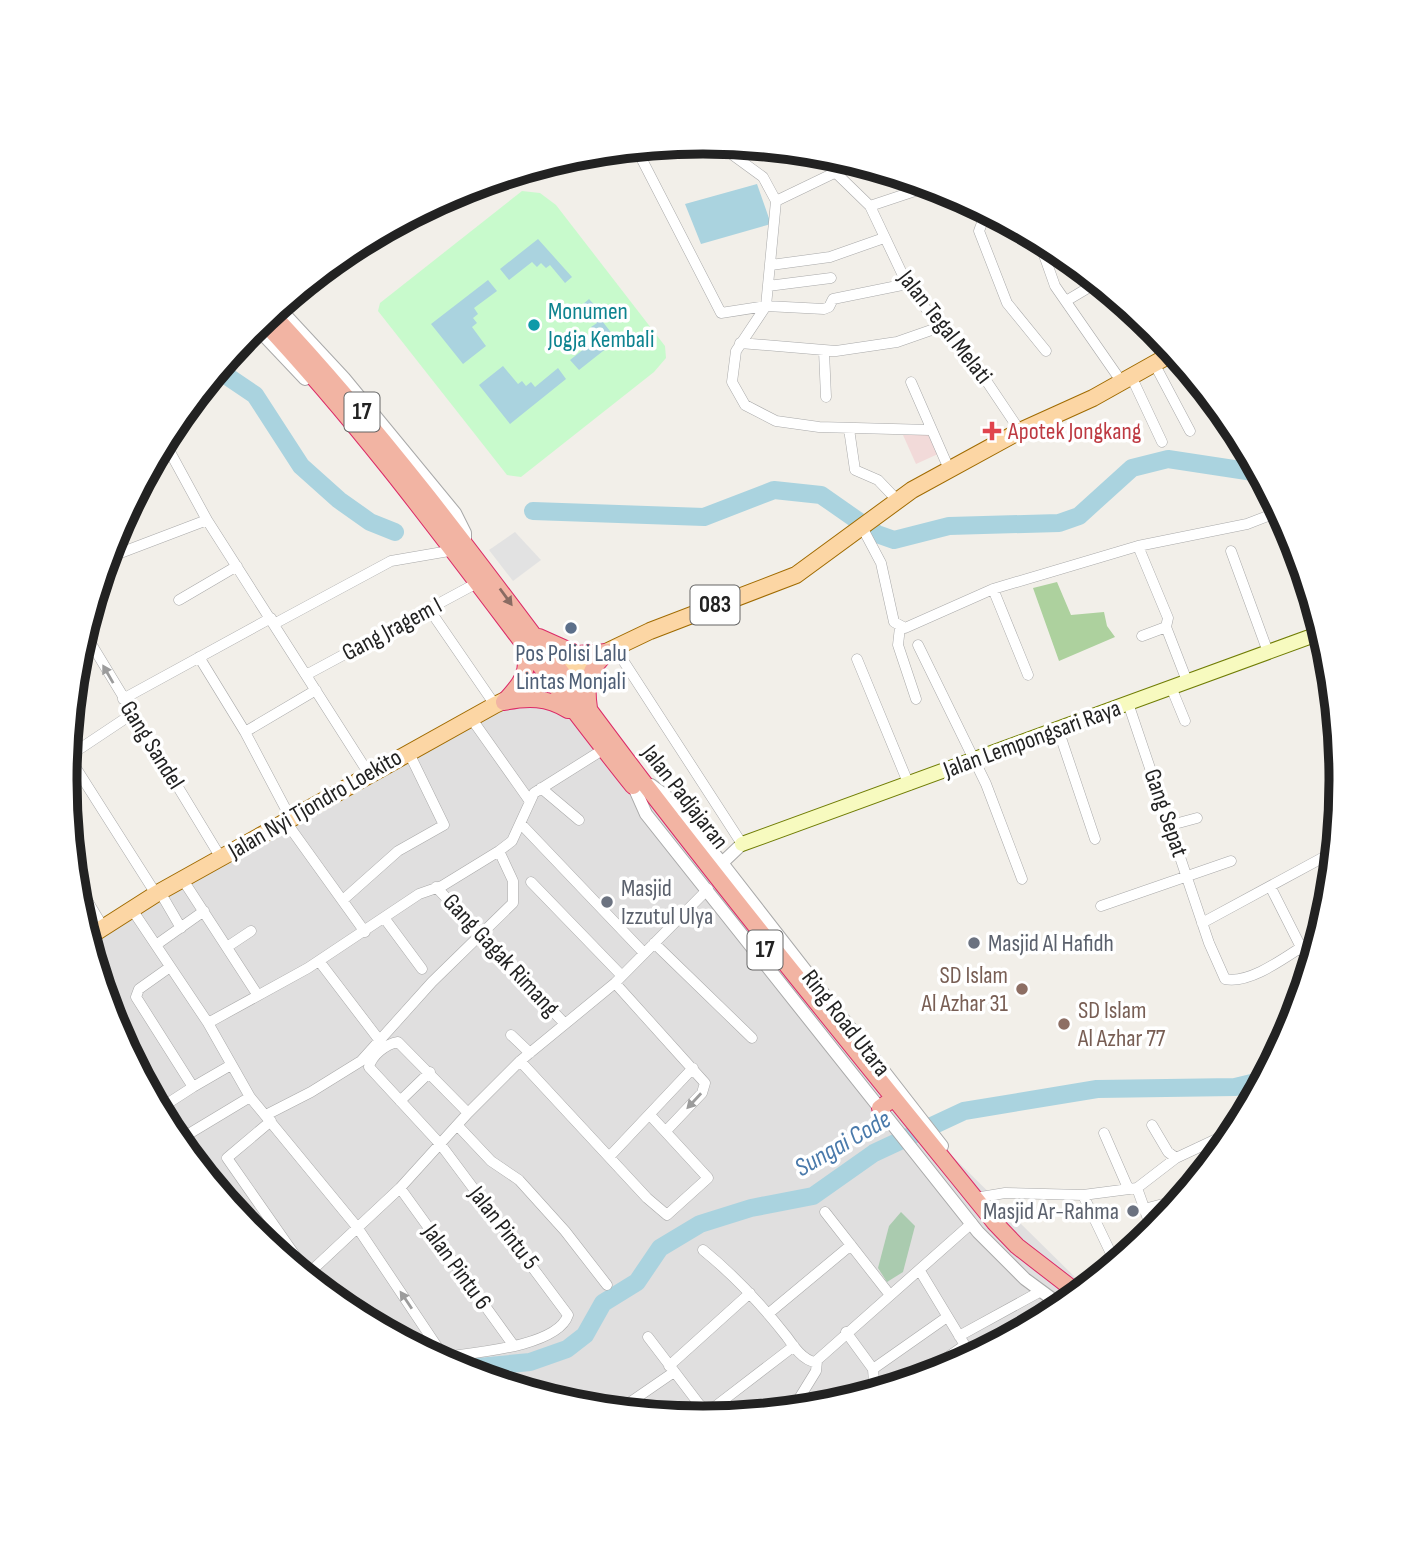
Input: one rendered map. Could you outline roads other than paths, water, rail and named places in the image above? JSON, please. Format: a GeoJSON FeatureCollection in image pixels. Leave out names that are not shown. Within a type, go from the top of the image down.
{"type":"FeatureCollection","features":[{"type":"Feature","properties":{"kind":"highway","name":"Jalan Padjajaran"},"geometry":{"type":"LineString","coordinates":[[278,320],[375,428],[477,583],[525,648],[555,677],[893,1109],[978,1197],[1017,1246],[1071,1287]]}},
{"type":"Feature","properties":{"kind":"highway","name":"Jalan Padjajaran"},"geometry":{"type":"LineString","coordinates":[[268,329],[281,347],[339,404],[456,548],[531,632],[555,677]]}},
{"type":"Feature","properties":{"kind":"highway"},"geometry":{"type":"LineString","coordinates":[[531,632],[565,651],[590,655],[611,650]]}},
{"type":"Feature","properties":{"kind":"highway"},"geometry":{"type":"LineString","coordinates":[[499,704],[523,679],[527,668],[525,648]]}},
{"type":"Feature","properties":{"kind":"highway"},"geometry":{"type":"LineString","coordinates":[[499,704],[541,699],[584,714],[587,679],[595,664],[611,650]]}},
{"type":"Feature","properties":{"kind":"highway","name":"Jalan Padjajaran"},"geometry":{"type":"LineString","coordinates":[[584,714],[604,749],[638,784]]}},
{"type":"Feature","properties":{"kind":"highway","name":"Jalan Padjajaran"},"geometry":{"type":"LineString","coordinates":[[923,1142],[1002,1240],[1066,1291]]}},
{"type":"Feature","properties":{"kind":"main road","name":"083"},"geometry":{"type":"LineString","coordinates":[[555,677],[679,619],[796,575],[898,501],[948,469],[1166,358]]}},
{"type":"Feature","properties":{"kind":"main road","name":"Jalan Lempongsari Raya"},"geometry":{"type":"LineString","coordinates":[[742,844],[1313,636]]}},
{"type":"Feature","properties":{"kind":"main road","name":"Jalan Nyi Tjondro Loekito"},"geometry":{"type":"LineString","coordinates":[[96,932],[131,908],[408,751],[555,677]]}},
{"type":"Feature","properties":{"kind":"street"},"geometry":{"type":"LineString","coordinates":[[732,155],[763,177],[776,201],[766,306],[740,343],[732,382],[749,409],[776,421],[849,429],[930,430]]}},
{"type":"Feature","properties":{"kind":"street"},"geometry":{"type":"LineString","coordinates":[[641,157],[717,310],[724,314],[766,306],[824,309],[829,307],[833,299],[907,284]]}},
{"type":"Feature","properties":{"kind":"street","name":"Jalan Tegal Melati"},"geometry":{"type":"LineString","coordinates":[[833,168],[870,206],[907,284],[940,327],[973,361],[1020,432]]}},
{"type":"Feature","properties":{"kind":"street"},"geometry":{"type":"LineString","coordinates":[[776,201],[841,169]]}},
{"type":"Feature","properties":{"kind":"street"},"geometry":{"type":"LineString","coordinates":[[870,206],[916,191]]}},
{"type":"Feature","properties":{"kind":"street"},"geometry":{"type":"LineString","coordinates":[[983,219],[979,231],[1007,303],[1046,351]]}},
{"type":"Feature","properties":{"kind":"street"},"geometry":{"type":"LineString","coordinates":[[771,265],[830,257],[884,238]]}},
{"type":"Feature","properties":{"kind":"street"},"geometry":{"type":"LineString","coordinates":[[1044,254],[1055,286],[1126,379],[1162,442]]}},
{"type":"Feature","properties":{"kind":"street"},"geometry":{"type":"LineString","coordinates":[[768,286],[831,278]]}},
{"type":"Feature","properties":{"kind":"street"},"geometry":{"type":"LineString","coordinates":[[1066,300],[1090,287]]}},
{"type":"Feature","properties":{"kind":"street"},"geometry":{"type":"LineString","coordinates":[[123,699],[199,657],[391,561],[456,548],[465,533],[456,513],[344,378],[285,314]]}},
{"type":"Feature","properties":{"kind":"street"},"geometry":{"type":"LineString","coordinates":[[740,343],[845,351],[897,342],[940,327]]}},
{"type":"Feature","properties":{"kind":"street"},"geometry":{"type":"LineString","coordinates":[[264,333],[281,347]]}},
{"type":"Feature","properties":{"kind":"street"},"geometry":{"type":"LineString","coordinates":[[824,351],[826,397]]}},
{"type":"Feature","properties":{"kind":"street"},"geometry":{"type":"LineString","coordinates":[[1155,365],[1190,431]]}},
{"type":"Feature","properties":{"kind":"street"},"geometry":{"type":"LineString","coordinates":[[911,382],[948,469]]}},
{"type":"Feature","properties":{"kind":"street"},"geometry":{"type":"LineString","coordinates":[[849,429],[855,470],[878,480],[898,501]]}},
{"type":"Feature","properties":{"kind":"street"},"geometry":{"type":"LineString","coordinates":[[170,452],[207,520],[369,774]]}},
{"type":"Feature","properties":{"kind":"street"},"geometry":{"type":"LineString","coordinates":[[900,627],[946,612],[993,589],[1138,546],[1247,524],[1271,516]]}},
{"type":"Feature","properties":{"kind":"street"},"geometry":{"type":"LineString","coordinates":[[120,553],[207,520]]}},
{"type":"Feature","properties":{"kind":"street"},"geometry":{"type":"LineString","coordinates":[[865,527],[881,563],[894,622],[900,627]]}},
{"type":"Feature","properties":{"kind":"street"},"geometry":{"type":"LineString","coordinates":[[1138,546],[1168,618],[1166,627],[1187,681]]}},
{"type":"Feature","properties":{"kind":"street"},"geometry":{"type":"LineString","coordinates":[[1231,551],[1268,652]]}},
{"type":"Feature","properties":{"kind":"street"},"geometry":{"type":"LineString","coordinates":[[179,600],[237,566]]}},
{"type":"Feature","properties":{"kind":"street","name":"Gang Jragem I"},"geometry":{"type":"LineString","coordinates":[[306,675],[477,583]]}},
{"type":"Feature","properties":{"kind":"street"},"geometry":{"type":"LineString","coordinates":[[993,589],[1028,675]]}},
{"type":"Feature","properties":{"kind":"street"},"geometry":{"type":"LineString","coordinates":[[429,609],[499,704]]}},
{"type":"Feature","properties":{"kind":"street"},"geometry":{"type":"LineString","coordinates":[[900,627],[898,645],[916,699]]}},
{"type":"Feature","properties":{"kind":"street"},"geometry":{"type":"LineString","coordinates":[[1142,636],[1166,627]]}},
{"type":"Feature","properties":{"kind":"street","name":"Gang Sandel"},"geometry":{"type":"LineString","coordinates":[[92,645],[221,858]]}},
{"type":"Feature","properties":{"kind":"street"},"geometry":{"type":"LineString","coordinates":[[918,645],[974,760],[1022,879]]}},
{"type":"Feature","properties":{"kind":"street"},"geometry":{"type":"LineString","coordinates":[[611,650],[742,844],[722,863]]}},
{"type":"Feature","properties":{"kind":"street"},"geometry":{"type":"LineString","coordinates":[[199,657],[245,732],[288,820],[365,932]]}},
{"type":"Feature","properties":{"kind":"street"},"geometry":{"type":"LineString","coordinates":[[857,659],[909,785]]}},
{"type":"Feature","properties":{"kind":"street"},"geometry":{"type":"LineString","coordinates":[[1171,687],[1185,721]]}},
{"type":"Feature","properties":{"kind":"street"},"geometry":{"type":"LineString","coordinates":[[245,732],[316,690]]}},
{"type":"Feature","properties":{"kind":"street","name":"Gang Sepat"},"geometry":{"type":"LineString","coordinates":[[1128,703],[1202,923],[1225,979],[1234,981],[1254,975],[1299,947]]}},
{"type":"Feature","properties":{"kind":"street"},"geometry":{"type":"LineString","coordinates":[[81,748],[132,715]]}},
{"type":"Feature","properties":{"kind":"street"},"geometry":{"type":"LineString","coordinates":[[471,718],[529,800]]}},
{"type":"Feature","properties":{"kind":"street"},"geometry":{"type":"LineString","coordinates":[[1058,729],[1095,839]]}},
{"type":"Feature","properties":{"kind":"street"},"geometry":{"type":"LineString","coordinates":[[208,1023],[319,961],[419,894],[499,851],[512,841],[522,824],[529,800],[541,788],[604,749]]}},
{"type":"Feature","properties":{"kind":"street"},"geometry":{"type":"LineString","coordinates":[[344,899],[398,851],[444,825],[408,751]]}},
{"type":"Feature","properties":{"kind":"street"},"geometry":{"type":"LineString","coordinates":[[77,779],[181,928]]}},
{"type":"Feature","properties":{"kind":"street","name":"Ring Road Utara"},"geometry":{"type":"LineString","coordinates":[[638,784],[666,796],[722,863],[893,1109]]}},
{"type":"Feature","properties":{"kind":"street","name":"Ring Road Utara"},"geometry":{"type":"LineString","coordinates":[[638,784],[646,814],[893,1109]]}},
{"type":"Feature","properties":{"kind":"street"},"geometry":{"type":"LineString","coordinates":[[541,788],[579,820]]}},
{"type":"Feature","properties":{"kind":"street"},"geometry":{"type":"LineString","coordinates":[[1171,825],[1197,818]]}},
{"type":"Feature","properties":{"kind":"street"},"geometry":{"type":"LineString","coordinates":[[522,824],[643,953]]}},
{"type":"Feature","properties":{"kind":"street"},"geometry":{"type":"LineString","coordinates":[[296,1256],[227,1160],[228,1154],[269,1118],[344,1073],[380,1041],[479,934],[514,901],[513,881],[499,851]]}},
{"type":"Feature","properties":{"kind":"street"},"geometry":{"type":"LineString","coordinates":[[1202,923],[1271,888],[1326,856]]}},
{"type":"Feature","properties":{"kind":"street"},"geometry":{"type":"LineString","coordinates":[[1101,906],[1231,861]]}},
{"type":"Feature","properties":{"kind":"street"},"geometry":{"type":"LineString","coordinates":[[183,880],[257,994]]}},
{"type":"Feature","properties":{"kind":"street"},"geometry":{"type":"LineString","coordinates":[[531,882],[706,1086],[666,1132]]}},
{"type":"Feature","properties":{"kind":"street","name":"Gang Gagak Rimang"},"geometry":{"type":"LineString","coordinates":[[436,887],[565,1024]]}},
{"type":"Feature","properties":{"kind":"street"},"geometry":{"type":"LineString","coordinates":[[1271,888],[1305,956]]}},
{"type":"Feature","properties":{"kind":"street"},"geometry":{"type":"LineString","coordinates":[[313,1270],[400,1188],[441,1146],[468,1113],[523,1064],[530,1053],[618,981],[708,889]]}},
{"type":"Feature","properties":{"kind":"street"},"geometry":{"type":"LineString","coordinates":[[90,904],[103,927]]}},
{"type":"Feature","properties":{"kind":"street"},"geometry":{"type":"LineString","coordinates":[[131,908],[208,1023],[250,1097],[357,1227],[433,1345]]}},
{"type":"Feature","properties":{"kind":"street"},"geometry":{"type":"LineString","coordinates":[[156,945],[204,911]]}},
{"type":"Feature","properties":{"kind":"street"},"geometry":{"type":"LineString","coordinates":[[384,919],[422,969]]}},
{"type":"Feature","properties":{"kind":"street"},"geometry":{"type":"LineString","coordinates":[[227,947],[251,931]]}},
{"type":"Feature","properties":{"kind":"street"},"geometry":{"type":"LineString","coordinates":[[1299,947],[1309,941]]}},
{"type":"Feature","properties":{"kind":"street"},"geometry":{"type":"LineString","coordinates":[[654,943],[752,1038]]}},
{"type":"Feature","properties":{"kind":"street"},"geometry":{"type":"LineString","coordinates":[[319,961],[380,1041]]}},
{"type":"Feature","properties":{"kind":"street"},"geometry":{"type":"LineString","coordinates":[[170,967],[139,989],[136,997],[193,1087]]}},
{"type":"Feature","properties":{"kind":"street"},"geometry":{"type":"LineString","coordinates":[[511,1035],[530,1053]]}},
{"type":"Feature","properties":{"kind":"street","name":"Jalan Pintu 5"},"geometry":{"type":"LineString","coordinates":[[430,1072],[398,1042],[391,1043],[370,1061],[369,1068],[433,1136],[568,1311],[563,1325],[534,1341],[514,1346]]}},
{"type":"Feature","properties":{"kind":"street"},"geometry":{"type":"LineString","coordinates":[[523,1064],[647,1198],[663,1214],[669,1214],[708,1178],[650,1115]]}},
{"type":"Feature","properties":{"kind":"street"},"geometry":{"type":"LineString","coordinates":[[168,1103],[231,1065]]}},
{"type":"Feature","properties":{"kind":"street"},"geometry":{"type":"LineString","coordinates":[[610,1156],[693,1068]]}},
{"type":"Feature","properties":{"kind":"street"},"geometry":{"type":"LineString","coordinates":[[400,1101],[430,1072],[468,1113]]}},
{"type":"Feature","properties":{"kind":"street"},"geometry":{"type":"LineString","coordinates":[[188,1135],[250,1097]]}},
{"type":"Feature","properties":{"kind":"street"},"geometry":{"type":"LineString","coordinates":[[1152,1125],[1168,1152],[1176,1158]]}},
{"type":"Feature","properties":{"kind":"street"},"geometry":{"type":"LineString","coordinates":[[458,1126],[491,1161],[519,1180],[565,1231],[607,1285]]}},
{"type":"Feature","properties":{"kind":"street"},"geometry":{"type":"LineString","coordinates":[[1104,1133],[1149,1221]]}},
{"type":"Feature","properties":{"kind":"street"},"geometry":{"type":"LineString","coordinates":[[978,1197],[1037,1192],[1083,1195],[1132,1188],[1176,1158],[1216,1139]]}},
{"type":"Feature","properties":{"kind":"street"},"geometry":{"type":"LineString","coordinates":[[923,1142],[972,1223],[1007,1262],[1053,1300]]}},
{"type":"Feature","properties":{"kind":"street","name":"Jalan Pintu 6"},"geometry":{"type":"LineString","coordinates":[[400,1188],[514,1346]]}},
{"type":"Feature","properties":{"kind":"street"},"geometry":{"type":"LineString","coordinates":[[1083,1195],[1112,1255]]}},
{"type":"Feature","properties":{"kind":"street"},"geometry":{"type":"LineString","coordinates":[[978,1197],[1047,1264],[1076,1284]]}},
{"type":"Feature","properties":{"kind":"street"},"geometry":{"type":"LineString","coordinates":[[1144,1209],[1165,1203]]}},
{"type":"Feature","properties":{"kind":"street"},"geometry":{"type":"LineString","coordinates":[[825,1212],[890,1295]]}},
{"type":"Feature","properties":{"kind":"street"},"geometry":{"type":"LineString","coordinates":[[798,1399],[816,1365],[846,1332],[920,1271],[972,1223]]}},
{"type":"Feature","properties":{"kind":"street"},"geometry":{"type":"LineString","coordinates":[[768,1314],[851,1245]]}},
{"type":"Feature","properties":{"kind":"street"},"geometry":{"type":"LineString","coordinates":[[703,1250],[750,1293],[794,1346],[808,1361],[816,1365]]}},
{"type":"Feature","properties":{"kind":"street"},"geometry":{"type":"LineString","coordinates":[[920,1271],[967,1348]]}},
{"type":"Feature","properties":{"kind":"street"},"geometry":{"type":"LineString","coordinates":[[959,1336],[1041,1291]]}},
{"type":"Feature","properties":{"kind":"street"},"geometry":{"type":"LineString","coordinates":[[630,1402],[671,1369],[750,1293]]}},
{"type":"Feature","properties":{"kind":"street"},"geometry":{"type":"LineString","coordinates":[[873,1369],[947,1317]]}},
{"type":"Feature","properties":{"kind":"street"},"geometry":{"type":"LineString","coordinates":[[846,1332],[873,1369],[873,1383]]}},
{"type":"Feature","properties":{"kind":"street"},"geometry":{"type":"LineString","coordinates":[[648,1337],[699,1404]]}},
{"type":"Feature","properties":{"kind":"street"},"geometry":{"type":"LineString","coordinates":[[949,1357],[965,1345]]}},
{"type":"Feature","properties":{"kind":"street"},"geometry":{"type":"LineString","coordinates":[[456,1356],[514,1346]]}},
{"type":"Feature","properties":{"kind":"street"},"geometry":{"type":"LineString","coordinates":[[722,1406],[794,1346]]}},
{"type":"Feature","properties":{"kind":"water"},"geometry":{"type":"Polygon","coordinates":[[[757,184],[771,224],[701,244],[685,204],[757,184]]]}},
{"type":"Feature","properties":{"kind":"water"},"geometry":{"type":"Polygon","coordinates":[[[538,239],[572,277],[565,283],[550,265],[546,268],[541,263],[537,267],[532,262],[509,280],[500,269],[538,239]]]}},
{"type":"Feature","properties":{"kind":"water"},"geometry":{"type":"Polygon","coordinates":[[[488,280],[497,291],[474,308],[478,314],[473,318],[477,323],[472,327],[486,346],[463,364],[431,324],[488,280]]]}},
{"type":"Feature","properties":{"kind":"water"},"geometry":{"type":"Polygon","coordinates":[[[589,299],[598,309],[595,312],[617,340],[579,370],[570,360],[594,341],[590,337],[595,332],[591,327],[597,323],[582,305],[589,299]]]}},
{"type":"Feature","properties":{"kind":"water"},"geometry":{"type":"Polygon","coordinates":[[[503,366],[518,384],[522,381],[526,386],[531,382],[535,387],[558,368],[566,379],[510,424],[479,385],[503,366]]]}},
{"type":"Feature","properties":{"kind":"waterway"},"geometry":{"type":"LineString","coordinates":[[225,375],[255,395],[301,466],[339,500],[370,522],[395,532]]}},
{"type":"Feature","properties":{"kind":"waterway"},"geometry":{"type":"LineString","coordinates":[[533,511],[704,517],[774,490],[821,495],[877,534],[894,540],[949,526],[1059,523],[1079,516],[1132,468],[1168,459],[1248,471]]}},
{"type":"Feature","properties":{"kind":"waterway","name":"Sungai Code"},"geometry":{"type":"LineString","coordinates":[[484,1366],[530,1362],[567,1349],[585,1335],[603,1303],[637,1282],[660,1248],[700,1224],[751,1208],[813,1196],[874,1153],[964,1111],[1097,1089],[1235,1087],[1251,1083]]}},
{"type":"Feature","properties":{"kind":"place","name":"Monumen Jogja Kembali"},"geometry":{"type":"Point","coordinates":[534,325]}},
{"type":"Feature","properties":{"kind":"place","name":"Apotek Jongkang"},"geometry":{"type":"Point","coordinates":[992,431]}},
{"type":"Feature","properties":{"kind":"place","name":"Pos Polisi Lalu Lintas Monjali"},"geometry":{"type":"Point","coordinates":[571,628]}},
{"type":"Feature","properties":{"kind":"place","name":"Masjid Izzutul Ulya"},"geometry":{"type":"Point","coordinates":[607,902]}},
{"type":"Feature","properties":{"kind":"place","name":"Masjid Al Hafidh"},"geometry":{"type":"Point","coordinates":[974,943]}},
{"type":"Feature","properties":{"kind":"place","name":"SD Islam Al Azhar 31"},"geometry":{"type":"Point","coordinates":[1022,989]}},
{"type":"Feature","properties":{"kind":"place","name":"SD Islam Al Azhar 77"},"geometry":{"type":"Point","coordinates":[1064,1024]}},
{"type":"Feature","properties":{"kind":"place","name":"Masjid Ar-Rahma"},"geometry":{"type":"Point","coordinates":[1133,1211]}}]}
